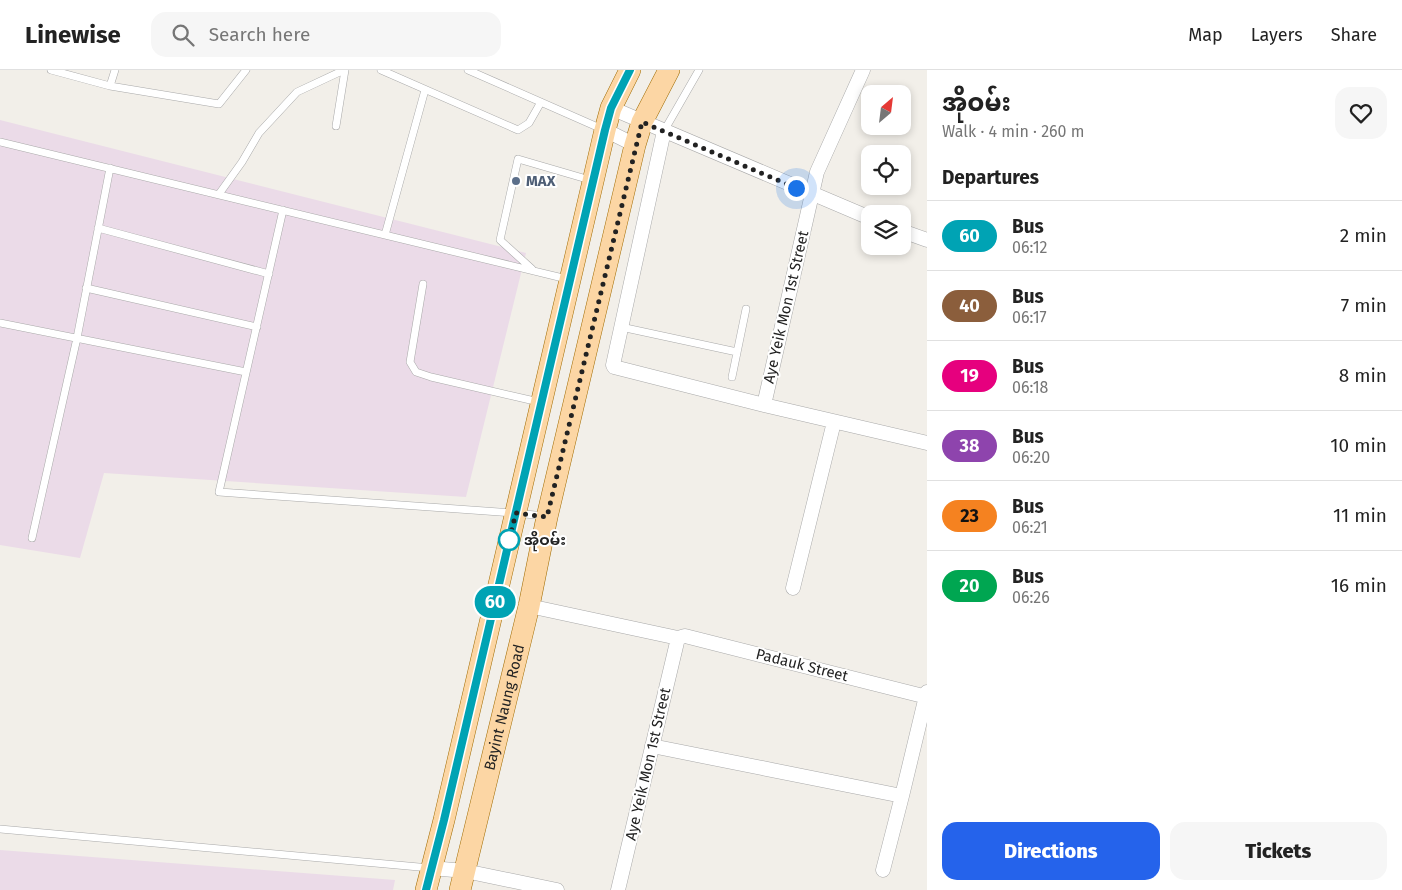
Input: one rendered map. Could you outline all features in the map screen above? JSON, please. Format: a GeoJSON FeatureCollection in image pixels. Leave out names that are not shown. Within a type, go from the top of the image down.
{"type":"FeatureCollection","features":[{"type":"Feature","properties":{"kind":"main road"},"geometry":{"type":"LineString","coordinates":[[426,890],[605,130],[611,108],[630,70]]}},
{"type":"Feature","properties":{"kind":"main road","name":"Bayint Naung Road"},"geometry":{"type":"LineString","coordinates":[[462,881],[635,145],[642,122],[669,70]]}},
{"type":"Feature","properties":{"kind":"main road"},"geometry":{"type":"LineString","coordinates":[[495,600],[528,606]]}},
{"type":"Feature","properties":{"kind":"street","name":"Aye Yeik Mon 1st Street"},"geometry":{"type":"LineString","coordinates":[[764,405],[818,172],[863,70]]}},
{"type":"Feature","properties":{"kind":"street"},"geometry":{"type":"LineString","coordinates":[[611,108],[861,214]]}},
{"type":"Feature","properties":{"kind":"street"},"geometry":{"type":"LineString","coordinates":[[605,130],[635,145]]}},
{"type":"Feature","properties":{"kind":"street"},"geometry":{"type":"LineString","coordinates":[[664,131],[613,365],[616,368],[764,405],[927,443]]}},
{"type":"Feature","properties":{"kind":"street"},"geometry":{"type":"LineString","coordinates":[[911,234],[927,240]]}},
{"type":"Feature","properties":{"kind":"street"},"geometry":{"type":"LineString","coordinates":[[793,588],[834,422]]}},
{"type":"Feature","properties":{"kind":"street","name":"Padauk Street"},"geometry":{"type":"LineString","coordinates":[[528,606],[678,638],[686,636],[927,695]]}},
{"type":"Feature","properties":{"kind":"street","name":"Aye Yeik Mon 1st Street"},"geometry":{"type":"LineString","coordinates":[[618,890],[678,638]]}},
{"type":"Feature","properties":{"kind":"street"},"geometry":{"type":"LineString","coordinates":[[883,870],[927,695]]}},
{"type":"Feature","properties":{"kind":"street"},"geometry":{"type":"LineString","coordinates":[[652,746],[902,796]]}},
{"type":"Feature","properties":{"kind":"street"},"geometry":{"type":"LineString","coordinates":[[431,868],[462,881],[557,890]]}},
{"type":"Feature","properties":{"kind":"lane"},"geometry":{"type":"LineString","coordinates":[[51,70],[110,86],[219,104],[246,70]]}},
{"type":"Feature","properties":{"kind":"lane"},"geometry":{"type":"LineString","coordinates":[[110,86],[115,70]]}},
{"type":"Feature","properties":{"kind":"lane"},"geometry":{"type":"LineString","coordinates":[[336,126],[345,70]]}},
{"type":"Feature","properties":{"kind":"lane"},"geometry":{"type":"LineString","coordinates":[[219,194],[242,162],[259,133],[297,92],[345,70]]}},
{"type":"Feature","properties":{"kind":"lane"},"geometry":{"type":"LineString","coordinates":[[381,70],[518,130],[529,123],[540,102]]}},
{"type":"Feature","properties":{"kind":"lane"},"geometry":{"type":"LineString","coordinates":[[468,70],[605,130]]}},
{"type":"Feature","properties":{"kind":"lane"},"geometry":{"type":"LineString","coordinates":[[664,131],[699,70]]}},
{"type":"Feature","properties":{"kind":"lane"},"geometry":{"type":"LineString","coordinates":[[385,235],[425,90]]}},
{"type":"Feature","properties":{"kind":"lane"},"geometry":{"type":"LineString","coordinates":[[0,142],[570,280]]}},
{"type":"Feature","properties":{"kind":"lane"},"geometry":{"type":"LineString","coordinates":[[534,271],[500,240],[518,159],[593,180]]}},
{"type":"Feature","properties":{"kind":"lane"},"geometry":{"type":"LineString","coordinates":[[32,538],[77,338],[110,168]]}},
{"type":"Feature","properties":{"kind":"lane"},"geometry":{"type":"LineString","coordinates":[[283,210],[219,492],[516,513],[547,517]]}},
{"type":"Feature","properties":{"kind":"lane"},"geometry":{"type":"LineString","coordinates":[[98,228],[269,274]]}},
{"type":"Feature","properties":{"kind":"lane"},"geometry":{"type":"LineString","coordinates":[[423,284],[410,362],[416,372],[541,403]]}},
{"type":"Feature","properties":{"kind":"lane"},"geometry":{"type":"LineString","coordinates":[[86,288],[257,327]]}},
{"type":"Feature","properties":{"kind":"lane"},"geometry":{"type":"LineString","coordinates":[[732,377],[746,309]]}},
{"type":"Feature","properties":{"kind":"lane"},"geometry":{"type":"LineString","coordinates":[[0,323],[246,372]]}},
{"type":"Feature","properties":{"kind":"lane"},"geometry":{"type":"LineString","coordinates":[[621,327],[737,352]]}},
{"type":"Feature","properties":{"kind":"lane"},"geometry":{"type":"LineString","coordinates":[[0,829],[431,868]]}},
{"type":"Feature","properties":{"kind":"shaded area"},"geometry":{"type":"Polygon","coordinates":[[[0,120],[526,253],[466,497],[104,473],[80,558],[0,545],[0,120]]]}},
{"type":"Feature","properties":{"kind":"shaded area"},"geometry":{"type":"Polygon","coordinates":[[[0,850],[395,880],[393,890],[0,890],[0,850]]]}},
{"type":"Feature","properties":{"kind":"bus line","name":"60"},"geometry":{"type":"LineString","coordinates":[[426,890],[605,130],[611,108],[630,70]]}},
{"type":"Feature","properties":{"kind":"place","name":"MAX"},"geometry":{"type":"Point","coordinates":[516,181]}},
{"type":"Feature","properties":{"kind":"place","name":"အိုဝမ်း"},"geometry":{"type":"Point","coordinates":[509,540]}},
{"type":"Feature","properties":{"kind":"route"},"geometry":{"type":"LineString","coordinates":[[509,540],[507,548],[516,513],[547,517],[642,122],[796,188]]}}]}
